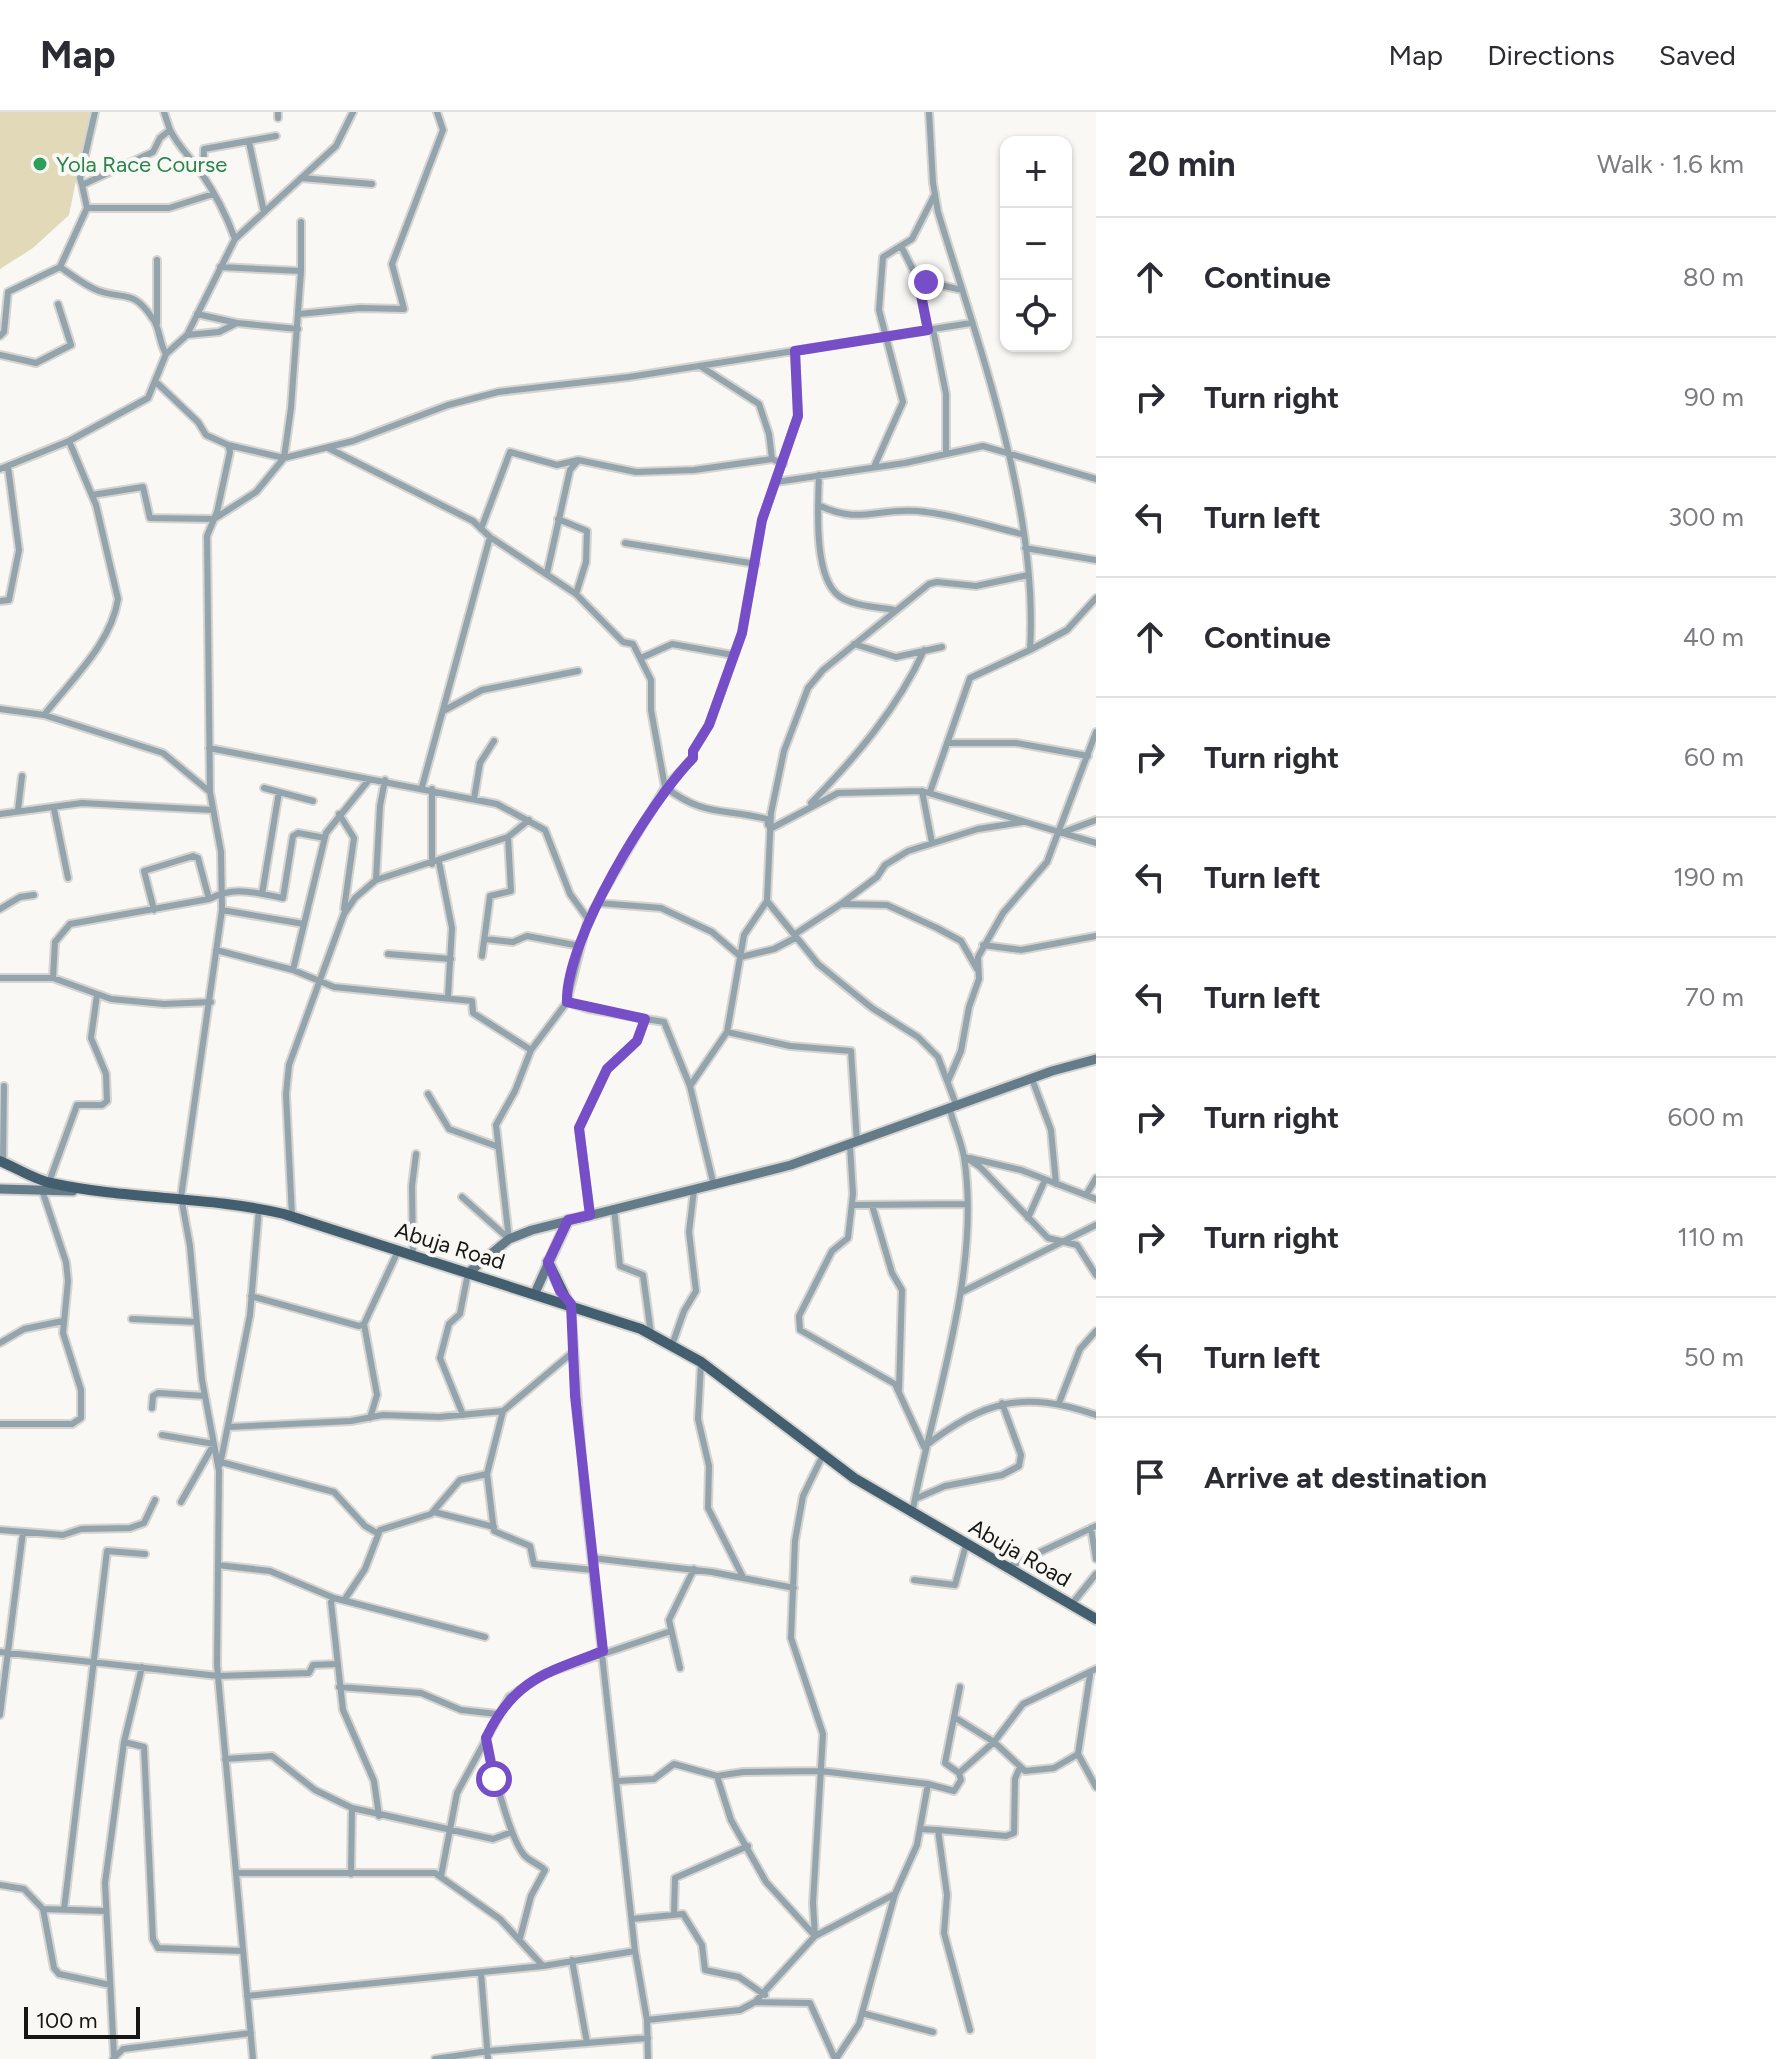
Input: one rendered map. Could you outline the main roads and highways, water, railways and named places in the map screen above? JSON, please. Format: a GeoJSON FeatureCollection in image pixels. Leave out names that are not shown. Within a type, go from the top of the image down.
{"type":"FeatureCollection","features":[{"type":"Feature","properties":{"kind":"main road","name":"Abuja Road"},"geometry":{"type":"LineString","coordinates":[[2,1162],[46,1186],[181,1197],[292,1216],[570,1304],[651,1334],[701,1362],[823,1455],[912,1514],[1096,1619]]}},
{"type":"Feature","properties":{"kind":"main road"},"geometry":{"type":"LineString","coordinates":[[548,1262],[570,1304]]}},
{"type":"Feature","properties":{"kind":"place","name":"Yola Race Course"},"geometry":{"type":"Point","coordinates":[40,164]}}]}
